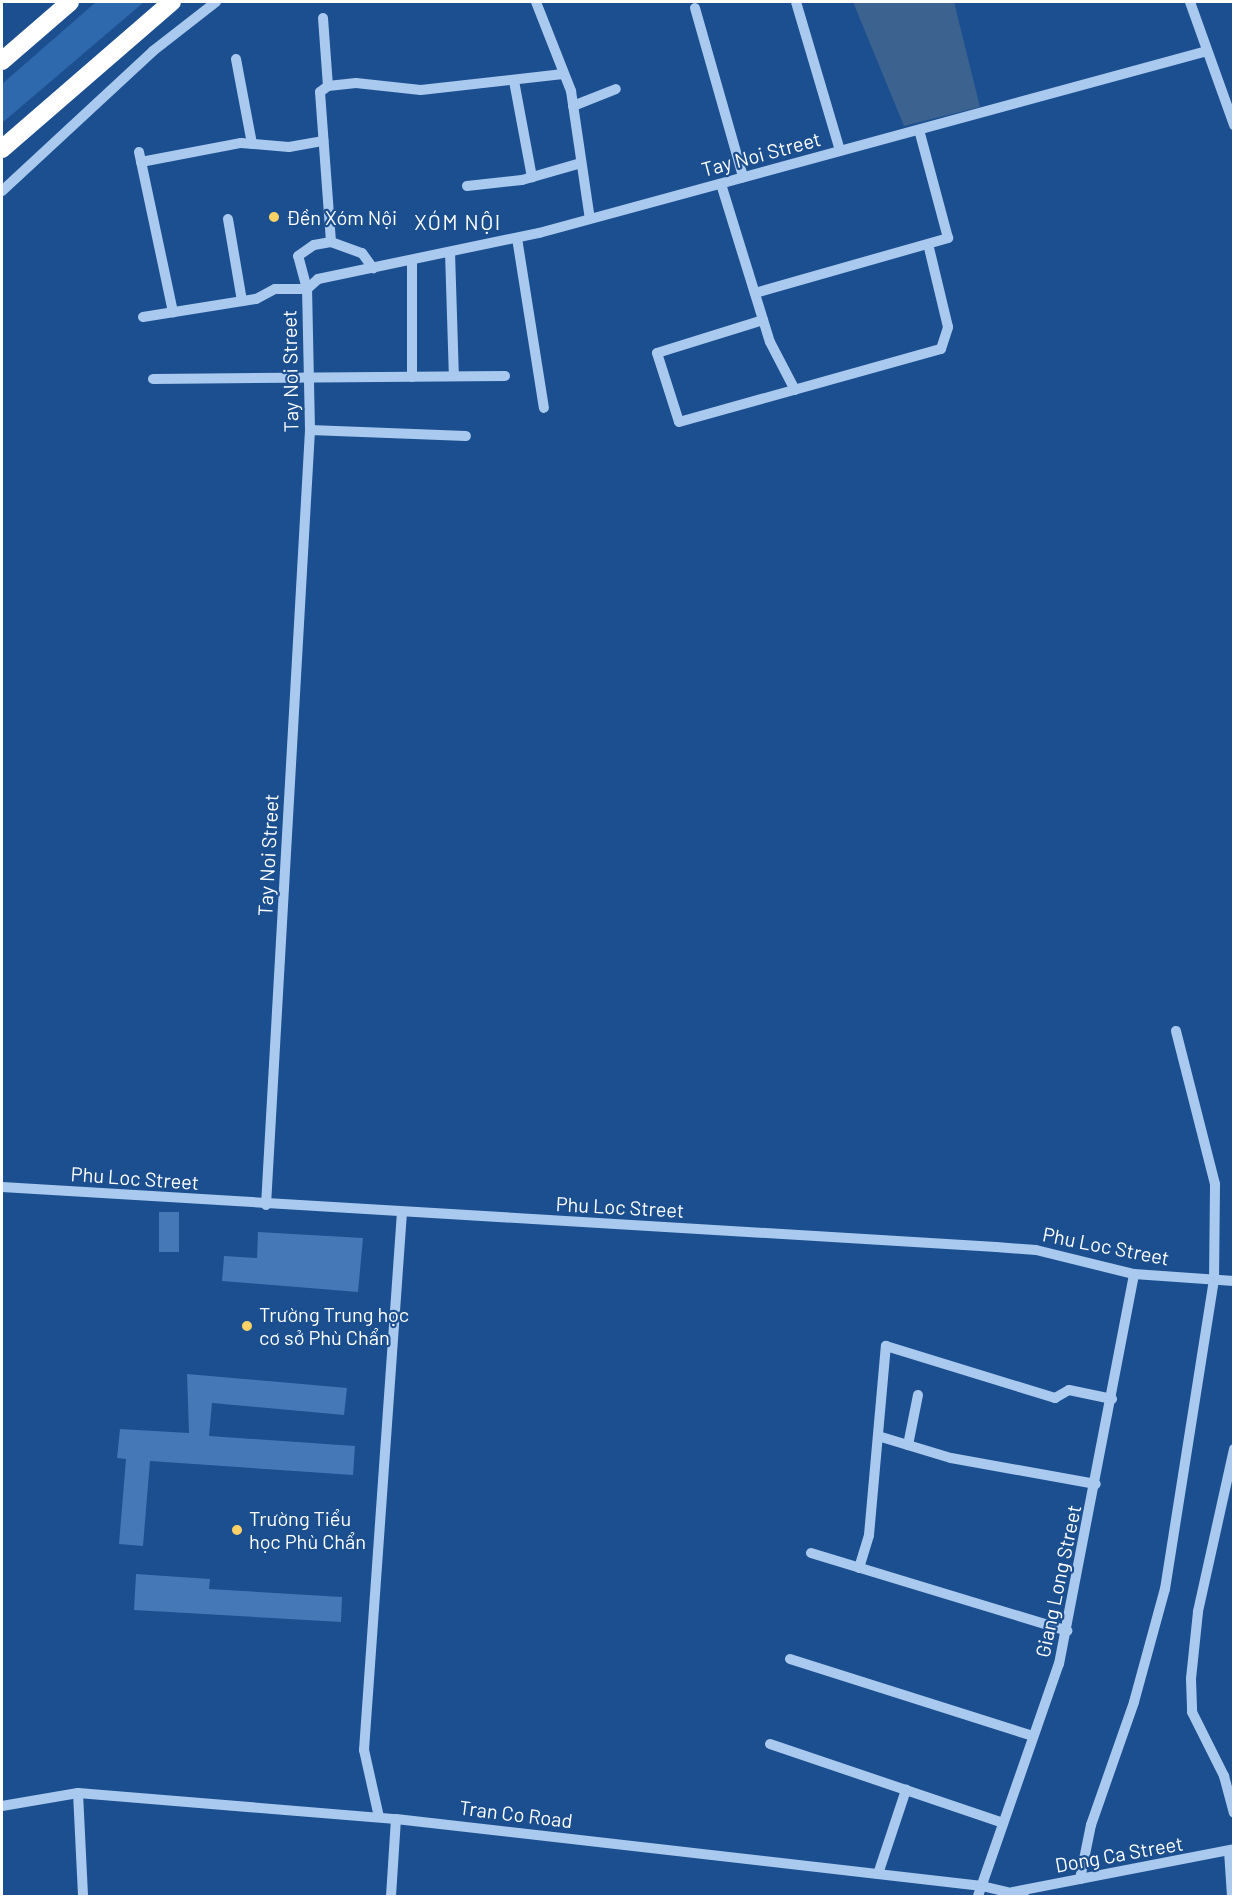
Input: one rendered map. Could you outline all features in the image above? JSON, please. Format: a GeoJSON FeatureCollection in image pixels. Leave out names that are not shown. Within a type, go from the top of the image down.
{"type":"FeatureCollection","features":[{"type":"Feature","properties":{"kind":"highway"},"geometry":{"type":"LineString","coordinates":[[2,61],[70,2]]}},
{"type":"Feature","properties":{"kind":"highway"},"geometry":{"type":"LineString","coordinates":[[2,149],[82,77],[172,2]]}},
{"type":"Feature","properties":{"kind":"highway"},"geometry":{"type":"LineString","coordinates":[[2,156],[82,77]]}},
{"type":"Feature","properties":{"kind":"street"},"geometry":{"type":"LineString","coordinates":[[2,191],[153,51],[216,2]]}},
{"type":"Feature","properties":{"kind":"street"},"geometry":{"type":"LineString","coordinates":[[536,2],[573,106],[590,219]]}},
{"type":"Feature","properties":{"kind":"street"},"geometry":{"type":"LineString","coordinates":[[796,2],[840,151]]}},
{"type":"Feature","properties":{"kind":"street"},"geometry":{"type":"LineString","coordinates":[[1190,2],[1233,125]]}},
{"type":"Feature","properties":{"kind":"street"},"geometry":{"type":"LineString","coordinates":[[694,8],[743,177]]}},
{"type":"Feature","properties":{"kind":"street"},"geometry":{"type":"LineString","coordinates":[[323,18],[328,86]]}},
{"type":"Feature","properties":{"kind":"street","name":"Tay Noi Street"},"geometry":{"type":"LineString","coordinates":[[266,1205],[310,430],[311,378],[307,288],[318,279],[517,238],[1207,51]]}},
{"type":"Feature","properties":{"kind":"street"},"geometry":{"type":"LineString","coordinates":[[236,59],[252,144]]}},
{"type":"Feature","properties":{"kind":"street"},"geometry":{"type":"LineString","coordinates":[[331,242],[320,92],[328,86],[356,82],[421,90],[563,74]]}},
{"type":"Feature","properties":{"kind":"street"},"geometry":{"type":"LineString","coordinates":[[514,81],[532,177]]}},
{"type":"Feature","properties":{"kind":"street"},"geometry":{"type":"LineString","coordinates":[[573,106],[616,89]]}},
{"type":"Feature","properties":{"kind":"street"},"geometry":{"type":"LineString","coordinates":[[755,293],[948,238],[919,130]]}},
{"type":"Feature","properties":{"kind":"street"},"geometry":{"type":"LineString","coordinates":[[173,312],[140,157],[252,144],[288,147],[323,141]]}},
{"type":"Feature","properties":{"kind":"street"},"geometry":{"type":"LineString","coordinates":[[467,186],[532,177],[581,163]]}},
{"type":"Feature","properties":{"kind":"street"},"geometry":{"type":"LineString","coordinates":[[721,183],[763,320],[795,390]]}},
{"type":"Feature","properties":{"kind":"street"},"geometry":{"type":"LineString","coordinates":[[228,219],[242,301]]}},
{"type":"Feature","properties":{"kind":"street"},"geometry":{"type":"LineString","coordinates":[[517,238],[544,408]]}},
{"type":"Feature","properties":{"kind":"street"},"geometry":{"type":"LineString","coordinates":[[143,317],[242,301],[275,289],[307,288],[298,256],[302,249],[331,242],[362,253],[373,268]]}},
{"type":"Feature","properties":{"kind":"street"},"geometry":{"type":"LineString","coordinates":[[763,320],[657,352],[675,417],[685,423],[941,348],[948,327],[928,244]]}},
{"type":"Feature","properties":{"kind":"street"},"geometry":{"type":"LineString","coordinates":[[450,252],[454,376]]}},
{"type":"Feature","properties":{"kind":"street"},"geometry":{"type":"LineString","coordinates":[[412,260],[412,377]]}},
{"type":"Feature","properties":{"kind":"street"},"geometry":{"type":"LineString","coordinates":[[153,379],[505,376]]}},
{"type":"Feature","properties":{"kind":"street"},"geometry":{"type":"LineString","coordinates":[[310,430],[466,436]]}},
{"type":"Feature","properties":{"kind":"street"},"geometry":{"type":"LineString","coordinates":[[1080,1879],[1091,1826],[1134,1702],[1165,1589],[1214,1281],[1215,1184],[1176,1031]]}},
{"type":"Feature","properties":{"kind":"street","name":"Phu Loc Street"},"geometry":{"type":"LineString","coordinates":[[2,1187],[266,1205],[1036,1250],[1134,1274],[1233,1281]]}},
{"type":"Feature","properties":{"kind":"street"},"geometry":{"type":"LineString","coordinates":[[379,1817],[364,1750],[402,1212]]}},
{"type":"Feature","properties":{"kind":"street","name":"Giang Long Street"},"geometry":{"type":"LineString","coordinates":[[980,1891],[1001,1822],[1033,1736],[1067,1631],[1134,1274]]}},
{"type":"Feature","properties":{"kind":"street"},"geometry":{"type":"LineString","coordinates":[[859,1568],[869,1535],[886,1346],[1055,1398],[1069,1390],[1112,1399]]}},
{"type":"Feature","properties":{"kind":"street"},"geometry":{"type":"LineString","coordinates":[[908,1445],[918,1395]]}},
{"type":"Feature","properties":{"kind":"street"},"geometry":{"type":"LineString","coordinates":[[878,1436],[908,1445],[1096,1484]]}},
{"type":"Feature","properties":{"kind":"street"},"geometry":{"type":"LineString","coordinates":[[1233,1449],[1198,1612],[1191,1679],[1192,1712],[1224,1776],[1233,1812]]}},
{"type":"Feature","properties":{"kind":"street"},"geometry":{"type":"LineString","coordinates":[[811,1553],[1067,1631]]}},
{"type":"Feature","properties":{"kind":"street"},"geometry":{"type":"LineString","coordinates":[[790,1659],[1033,1736]]}},
{"type":"Feature","properties":{"kind":"street"},"geometry":{"type":"LineString","coordinates":[[770,1744],[1001,1822]]}},
{"type":"Feature","properties":{"kind":"street"},"geometry":{"type":"LineString","coordinates":[[878,1875],[906,1790]]}},
{"type":"Feature","properties":{"kind":"street"},"geometry":{"type":"LineString","coordinates":[[78,1792],[83,1896]]}},
{"type":"Feature","properties":{"kind":"street","name":"Tran Co Road"},"geometry":{"type":"LineString","coordinates":[[2,1806],[78,1792],[396,1818],[878,1875],[980,1891],[1011,1892],[1024,1896]]}},
{"type":"Feature","properties":{"kind":"street"},"geometry":{"type":"LineString","coordinates":[[391,1896],[396,1818]]}},
{"type":"Feature","properties":{"kind":"street"},"geometry":{"type":"LineString","coordinates":[[1231,1850],[1232,1896]]}},
{"type":"Feature","properties":{"kind":"street","name":"Dong Ca Street"},"geometry":{"type":"LineString","coordinates":[[1011,1892],[1231,1850]]}},
{"type":"Feature","properties":{"kind":"shaded area"},"geometry":{"type":"Polygon","coordinates":[[[96,2],[144,2],[2,123],[2,84],[96,2]]]}},
{"type":"Feature","properties":{"kind":"shaded area"},"geometry":{"type":"Polygon","coordinates":[[[853,2],[954,2],[980,107],[904,126],[853,2]]]}},
{"type":"Feature","properties":{"kind":"building"},"geometry":{"type":"Polygon","coordinates":[[[159,1212],[179,1212],[179,1252],[159,1252],[159,1212]]]}},
{"type":"Feature","properties":{"kind":"building"},"geometry":{"type":"Polygon","coordinates":[[[258,1232],[363,1238],[358,1292],[222,1281],[224,1256],[257,1258],[258,1232]]]}},
{"type":"Feature","properties":{"kind":"building"},"geometry":{"type":"Polygon","coordinates":[[[187,1374],[347,1388],[344,1415],[212,1403],[209,1436],[355,1446],[353,1475],[150,1461],[143,1546],[119,1544],[126,1459],[117,1458],[120,1429],[189,1433],[187,1374]]]}},
{"type":"Feature","properties":{"kind":"building"},"geometry":{"type":"Polygon","coordinates":[[[136,1574],[210,1579],[209,1589],[342,1597],[341,1622],[134,1610],[136,1574]]]}},
{"type":"Feature","properties":{"kind":"place","name":"Đền Xóm Nội"},"geometry":{"type":"Point","coordinates":[274,217]}},
{"type":"Feature","properties":{"kind":"place","name":"Trường Trung học cơ sở Phù Chẩn"},"geometry":{"type":"Point","coordinates":[247,1326]}},
{"type":"Feature","properties":{"kind":"place","name":"Trường Tiểu học Phù Chẩn"},"geometry":{"type":"Point","coordinates":[237,1530]}},
{"type":"Feature","properties":{"kind":"district","name":"XÓM NỘI"},"geometry":{"type":"Point","coordinates":[458,222]}}]}
